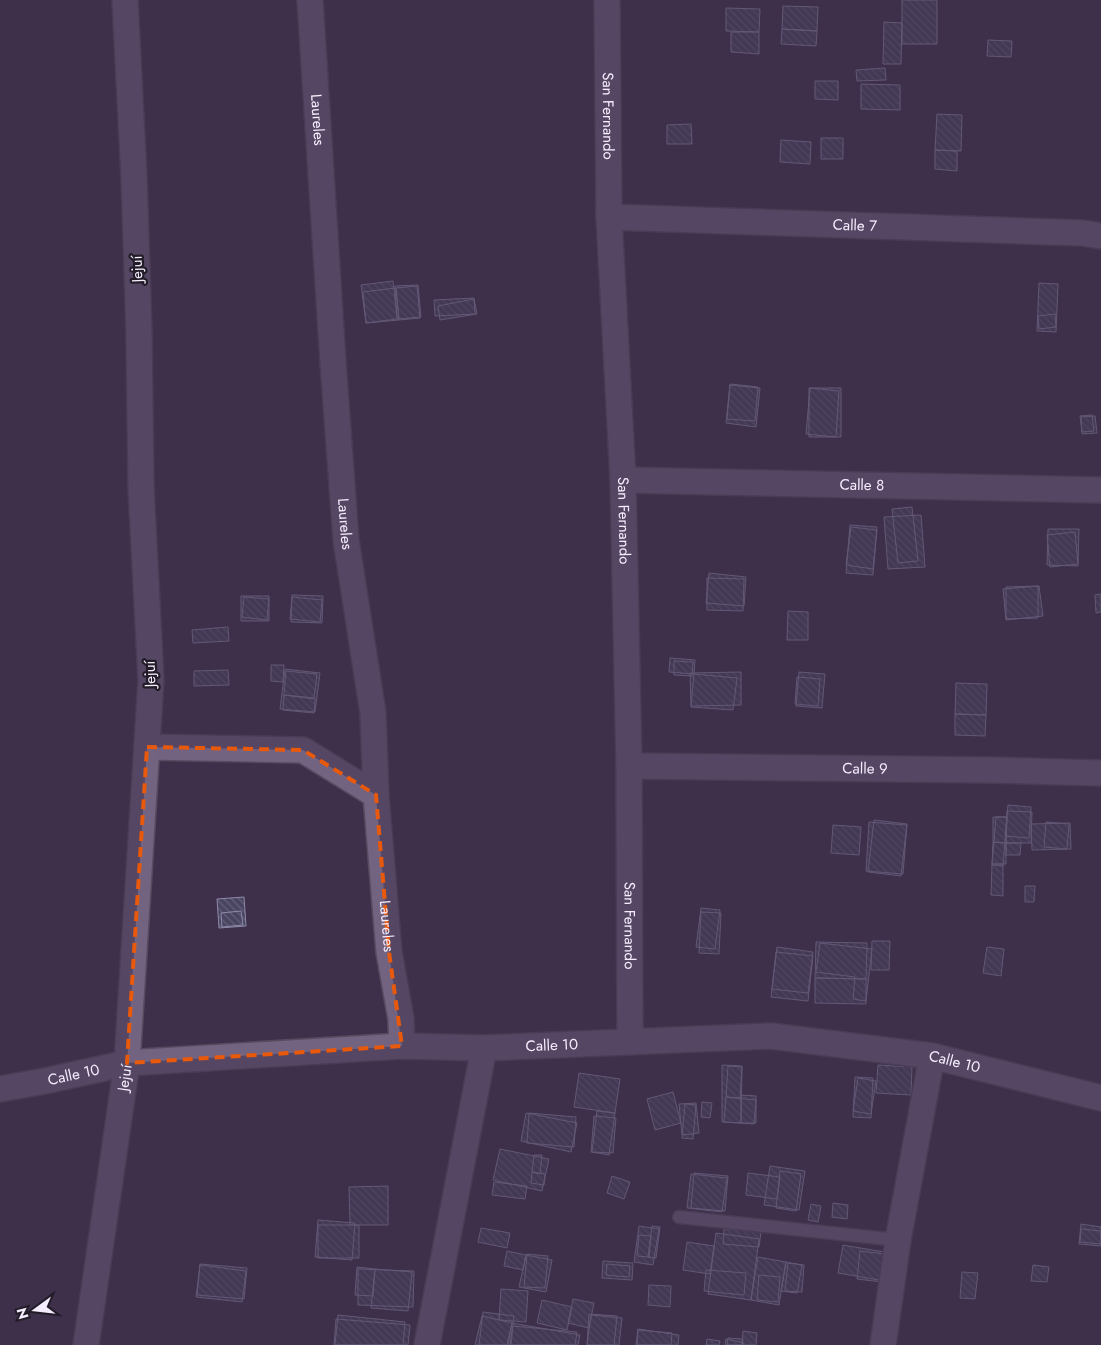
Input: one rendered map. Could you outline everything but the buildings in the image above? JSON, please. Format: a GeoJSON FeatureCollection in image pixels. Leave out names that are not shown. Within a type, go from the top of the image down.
{"type":"FeatureCollection","features":[{"type":"Feature","properties":{"kind":"street","name":"Jejuí"},"geometry":{"type":"LineString","coordinates":[[86,1345],[127,1063],[151,680],[141,488],[139,332],[134,177],[125,0]]}},
{"type":"Feature","properties":{"kind":"street","name":"Laureles"},"geometry":{"type":"LineString","coordinates":[[310,0],[331,342],[346,540],[373,713],[376,795],[389,952],[401,1019],[402,1046]]}},
{"type":"Feature","properties":{"kind":"street","name":"San Fernando"},"geometry":{"type":"LineString","coordinates":[[607,0],[609,216],[623,480],[629,766],[630,1042]]}},
{"type":"Feature","properties":{"kind":"street","name":"Calle 7"},"geometry":{"type":"LineString","coordinates":[[609,216],[1082,233],[1101,236]]}},
{"type":"Feature","properties":{"kind":"street","name":"Calle 8"},"geometry":{"type":"LineString","coordinates":[[623,480],[1101,490]]}},
{"type":"Feature","properties":{"kind":"street"},"geometry":{"type":"LineString","coordinates":[[147,747],[303,750],[376,795]]}},
{"type":"Feature","properties":{"kind":"street","name":"Calle 9"},"geometry":{"type":"LineString","coordinates":[[629,766],[991,770],[1101,774]]}},
{"type":"Feature","properties":{"kind":"street","name":"Calle 10"},"geometry":{"type":"LineString","coordinates":[[0,1089],[127,1063],[402,1046],[484,1048],[772,1036],[932,1056],[1101,1098]]}},
{"type":"Feature","properties":{"kind":"street"},"geometry":{"type":"LineString","coordinates":[[427,1345],[484,1048]]}},
{"type":"Feature","properties":{"kind":"street"},"geometry":{"type":"LineString","coordinates":[[883,1345],[898,1240],[932,1056]]}},
{"type":"Feature","properties":{"kind":"lane"},"geometry":{"type":"LineString","coordinates":[[679,1217],[898,1240]]}},
{"type":"Feature","properties":{"kind":"highlighted area"},"geometry":{"type":"Polygon","coordinates":[[[147,747],[303,750],[376,795],[389,952],[402,1046],[127,1063],[147,747]]]}}]}
